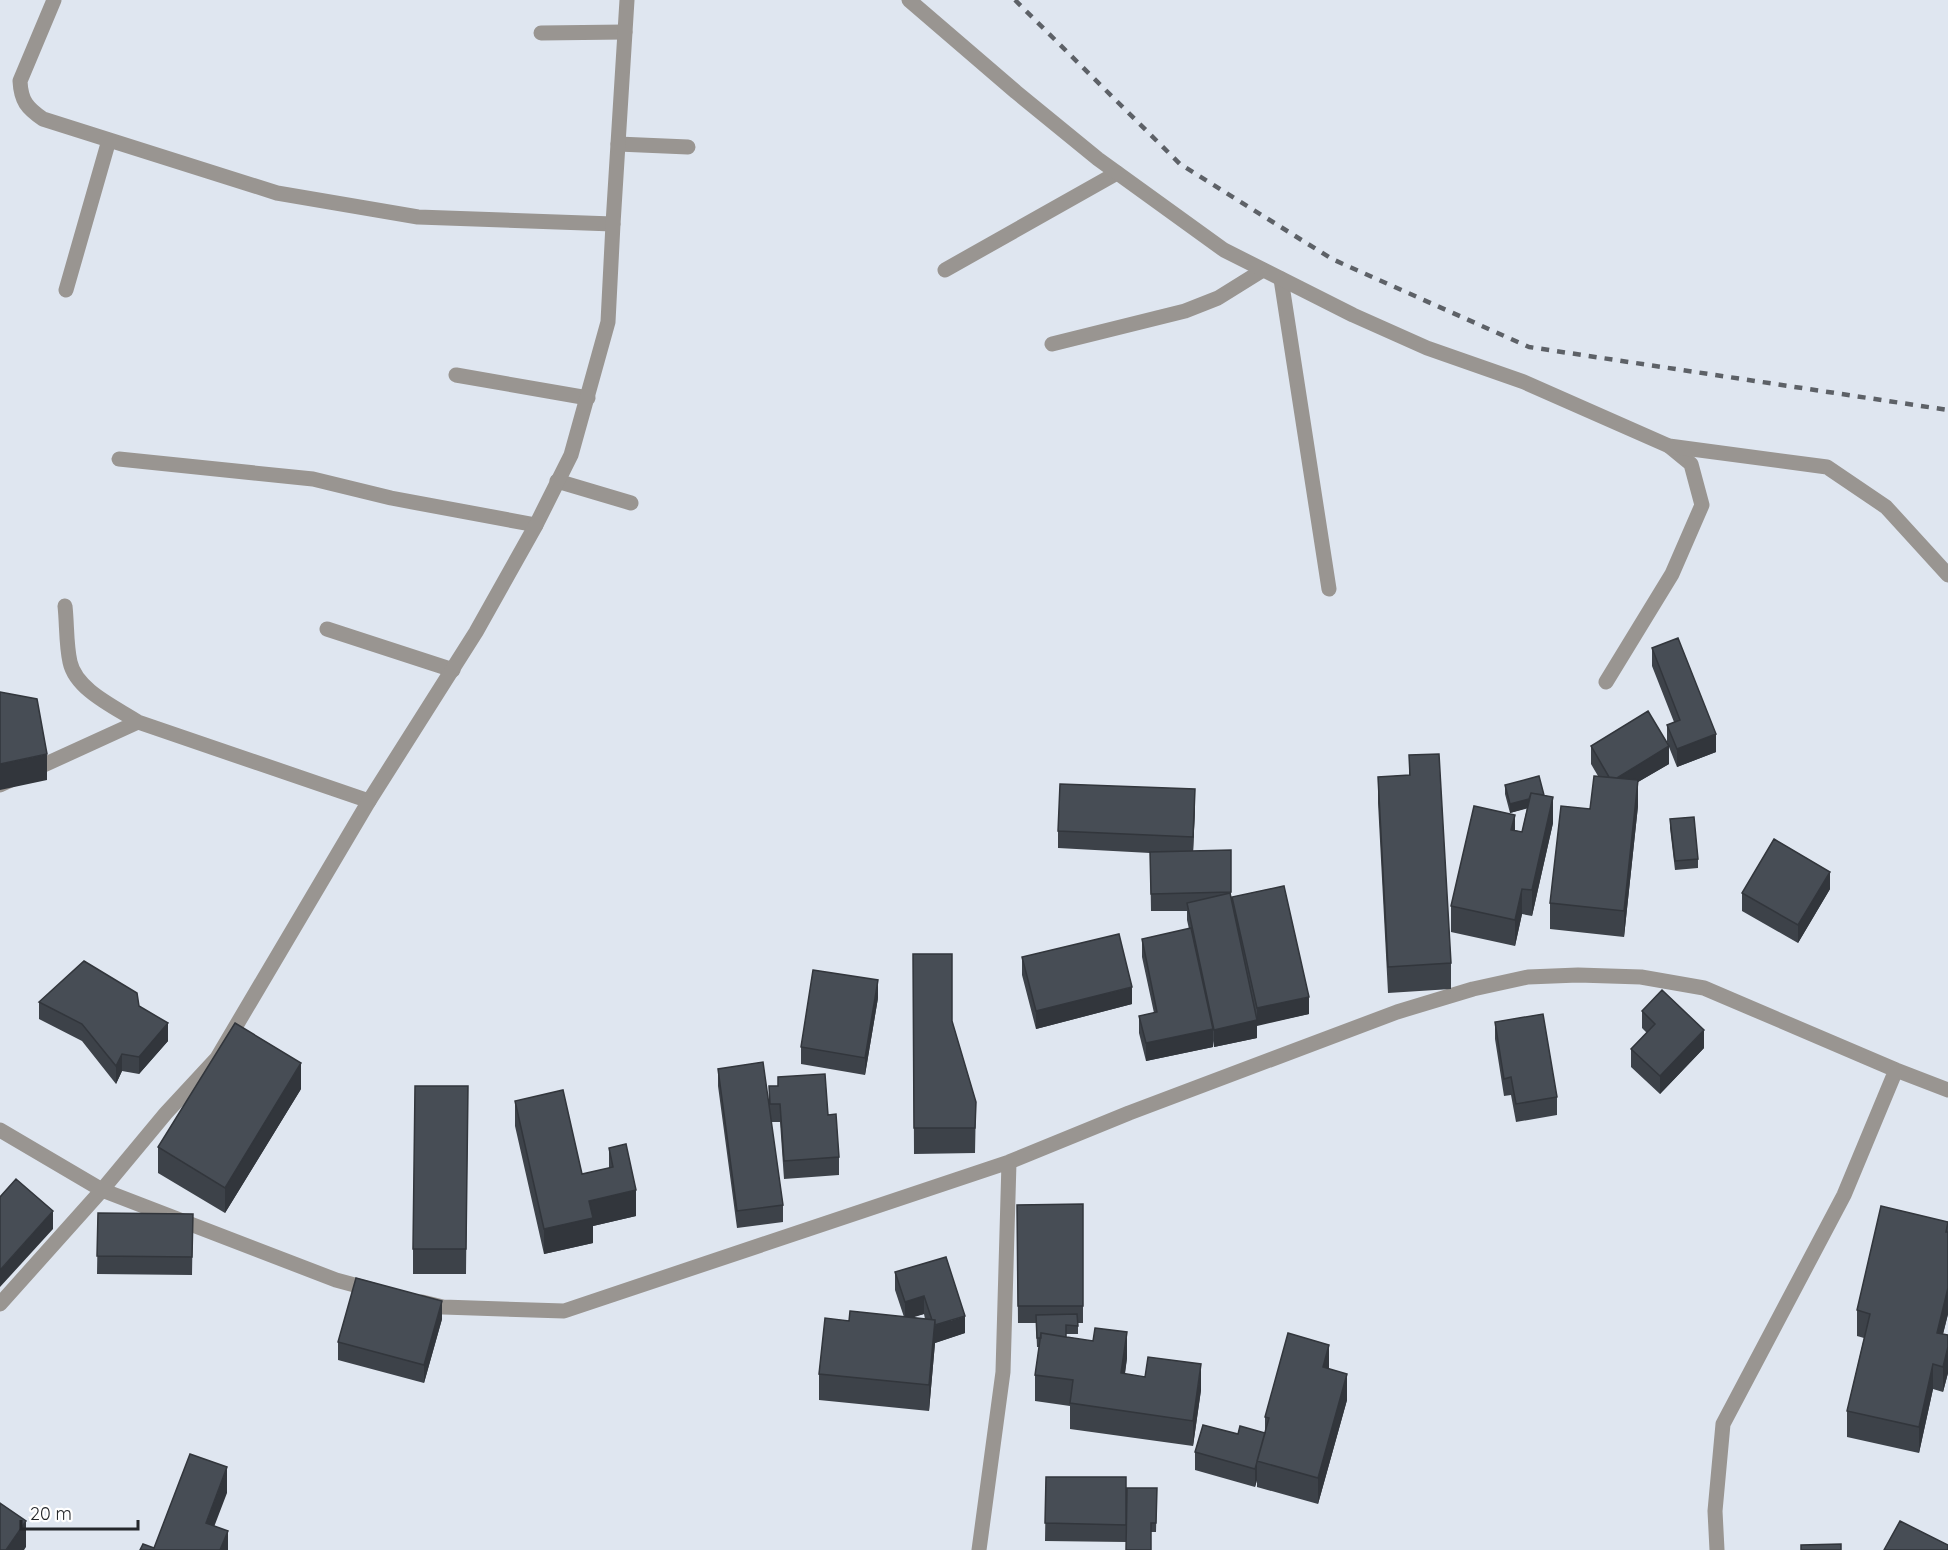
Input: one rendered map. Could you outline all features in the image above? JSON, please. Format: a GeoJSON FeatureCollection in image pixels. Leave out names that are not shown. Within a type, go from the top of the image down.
{"type":"FeatureCollection","features":[{"type":"Feature","properties":{"kind":"street"},"geometry":{"type":"LineString","coordinates":[[54,0],[20,81],[21,95],[30,110],[43,119],[277,193],[418,217],[613,224]]}},
{"type":"Feature","properties":{"kind":"street"},"geometry":{"type":"LineString","coordinates":[[0,1304],[102,1190],[166,1113],[217,1058],[369,801],[453,670],[536,525],[571,455],[609,322],[627,0]]}},
{"type":"Feature","properties":{"kind":"street"},"geometry":{"type":"LineString","coordinates":[[909,0],[1016,92],[1117,173],[1224,250],[1353,315],[1426,348],[1524,382],[1669,446],[1691,464],[1702,505],[1672,574],[1606,682]]}},
{"type":"Feature","properties":{"kind":"street"},"geometry":{"type":"LineString","coordinates":[[541,33],[625,32]]}},
{"type":"Feature","properties":{"kind":"street"},"geometry":{"type":"LineString","coordinates":[[66,290],[109,140]]}},
{"type":"Feature","properties":{"kind":"street"},"geometry":{"type":"LineString","coordinates":[[618,144],[688,147]]}},
{"type":"Feature","properties":{"kind":"street"},"geometry":{"type":"LineString","coordinates":[[945,270],[1117,173]]}},
{"type":"Feature","properties":{"kind":"street"},"geometry":{"type":"LineString","coordinates":[[1052,344],[1185,311],[1218,298],[1263,270]]}},
{"type":"Feature","properties":{"kind":"street"},"geometry":{"type":"LineString","coordinates":[[1281,279],[1329,589]]}},
{"type":"Feature","properties":{"kind":"street"},"geometry":{"type":"LineString","coordinates":[[456,375],[588,398]]}},
{"type":"Feature","properties":{"kind":"street"},"geometry":{"type":"LineString","coordinates":[[1669,446],[1827,467],[1886,507],[1948,575]]}},
{"type":"Feature","properties":{"kind":"street"},"geometry":{"type":"LineString","coordinates":[[119,459],[313,479],[391,498],[536,525]]}},
{"type":"Feature","properties":{"kind":"street"},"geometry":{"type":"LineString","coordinates":[[557,481],[631,503]]}},
{"type":"Feature","properties":{"kind":"street"},"geometry":{"type":"LineString","coordinates":[[65,606],[70,662],[75,676],[82,686],[138,722],[369,801]]}},
{"type":"Feature","properties":{"kind":"street"},"geometry":{"type":"LineString","coordinates":[[327,629],[453,670]]}},
{"type":"Feature","properties":{"kind":"street"},"geometry":{"type":"LineString","coordinates":[[0,784],[138,722]]}},
{"type":"Feature","properties":{"kind":"street"},"geometry":{"type":"LineString","coordinates":[[411,1299],[443,1307],[564,1311],[1009,1162],[1129,1113],[1397,1012],[1473,989],[1528,977],[1578,975],[1641,977],[1704,988],[1948,1090]]}},
{"type":"Feature","properties":{"kind":"street"},"geometry":{"type":"LineString","coordinates":[[1718,1550],[1715,1511],[1724,1424],[1844,1195],[1896,1070]]}},
{"type":"Feature","properties":{"kind":"street"},"geometry":{"type":"LineString","coordinates":[[0,1130],[102,1190],[336,1280],[390,1294]]}},
{"type":"Feature","properties":{"kind":"street"},"geometry":{"type":"LineString","coordinates":[[979,1550],[1003,1372],[1009,1162]]}},
{"type":"Feature","properties":{"kind":"building"},"geometry":{"type":"Polygon","coordinates":[[[1678,638],[1716,734],[1677,749],[1667,725],[1680,720],[1652,648],[1678,638]]]}},
{"type":"Feature","properties":{"kind":"building"},"geometry":{"type":"Polygon","coordinates":[[[0,692],[37,699],[47,754],[0,764],[0,692]]]}},
{"type":"Feature","properties":{"kind":"building"},"geometry":{"type":"Polygon","coordinates":[[[1648,711],[1669,746],[1617,778],[1609,777],[1591,746],[1648,711]]]}},
{"type":"Feature","properties":{"kind":"building"},"geometry":{"type":"Polygon","coordinates":[[[1439,754],[1451,963],[1388,967],[1378,777],[1410,775],[1409,755],[1439,754]]]}},
{"type":"Feature","properties":{"kind":"building"},"geometry":{"type":"Polygon","coordinates":[[[1539,776],[1544,795],[1531,793],[1529,799],[1510,804],[1505,785],[1539,776]]]}},
{"type":"Feature","properties":{"kind":"building"},"geometry":{"type":"Polygon","coordinates":[[[1594,776],[1638,780],[1624,911],[1550,903],[1561,806],[1590,809],[1594,776]]]}},
{"type":"Feature","properties":{"kind":"building"},"geometry":{"type":"Polygon","coordinates":[[[1060,784],[1195,789],[1193,837],[1058,831],[1060,784]]]}},
{"type":"Feature","properties":{"kind":"building"},"geometry":{"type":"Polygon","coordinates":[[[1531,793],[1553,797],[1532,890],[1522,889],[1515,920],[1451,906],[1474,806],[1515,815],[1511,830],[1522,832],[1531,793]]]}},
{"type":"Feature","properties":{"kind":"building"},"geometry":{"type":"Polygon","coordinates":[[[1694,817],[1698,859],[1675,861],[1670,819],[1694,817]]]}},
{"type":"Feature","properties":{"kind":"building"},"geometry":{"type":"Polygon","coordinates":[[[1774,839],[1830,872],[1798,925],[1742,893],[1774,839]]]}},
{"type":"Feature","properties":{"kind":"building"},"geometry":{"type":"Polygon","coordinates":[[[1231,850],[1231,892],[1151,894],[1150,852],[1231,850]]]}},
{"type":"Feature","properties":{"kind":"building"},"geometry":{"type":"Polygon","coordinates":[[[1284,886],[1309,997],[1257,1008],[1232,897],[1284,886]]]}},
{"type":"Feature","properties":{"kind":"building"},"geometry":{"type":"Polygon","coordinates":[[[1230,893],[1257,1020],[1214,1030],[1187,903],[1230,893]]]}},
{"type":"Feature","properties":{"kind":"building"},"geometry":{"type":"Polygon","coordinates":[[[1191,928],[1213,1029],[1146,1043],[1139,1016],[1157,1012],[1142,939],[1191,928]]]}},
{"type":"Feature","properties":{"kind":"building"},"geometry":{"type":"Polygon","coordinates":[[[1119,934],[1132,987],[1036,1011],[1022,957],[1119,934]]]}},
{"type":"Feature","properties":{"kind":"building"},"geometry":{"type":"Polygon","coordinates":[[[913,954],[952,954],[952,1021],[976,1102],[975,1128],[914,1128],[913,954]]]}},
{"type":"Feature","properties":{"kind":"building"},"geometry":{"type":"Polygon","coordinates":[[[84,961],[137,993],[139,1006],[168,1023],[139,1057],[122,1054],[116,1066],[82,1024],[39,1002],[84,961]]]}},
{"type":"Feature","properties":{"kind":"building"},"geometry":{"type":"Polygon","coordinates":[[[813,970],[878,980],[865,1058],[801,1047],[813,970]]]}},
{"type":"Feature","properties":{"kind":"building"},"geometry":{"type":"Polygon","coordinates":[[[1662,990],[1704,1030],[1660,1076],[1631,1049],[1655,1024],[1642,1011],[1662,990]]]}},
{"type":"Feature","properties":{"kind":"building"},"geometry":{"type":"Polygon","coordinates":[[[1543,1014],[1557,1097],[1516,1104],[1511,1077],[1504,1079],[1495,1022],[1543,1014]]]}},
{"type":"Feature","properties":{"kind":"building"},"geometry":{"type":"Polygon","coordinates":[[[235,1023],[301,1063],[225,1188],[158,1147],[235,1023]]]}},
{"type":"Feature","properties":{"kind":"building"},"geometry":{"type":"Polygon","coordinates":[[[763,1062],[783,1205],[737,1211],[718,1069],[763,1062]]]}},
{"type":"Feature","properties":{"kind":"building"},"geometry":{"type":"Polygon","coordinates":[[[825,1074],[828,1115],[836,1114],[839,1157],[784,1161],[780,1104],[770,1104],[769,1086],[778,1086],[778,1077],[825,1074]]]}},
{"type":"Feature","properties":{"kind":"building"},"geometry":{"type":"Polygon","coordinates":[[[415,1086],[468,1086],[466,1249],[413,1249],[415,1086]]]}},
{"type":"Feature","properties":{"kind":"building"},"geometry":{"type":"Polygon","coordinates":[[[563,1090],[582,1174],[613,1167],[609,1148],[626,1144],[636,1190],[589,1201],[593,1218],[544,1229],[515,1101],[563,1090]]]}},
{"type":"Feature","properties":{"kind":"building"},"geometry":{"type":"Polygon","coordinates":[[[16,1179],[53,1211],[0,1270],[0,1197],[16,1179]]]}},
{"type":"Feature","properties":{"kind":"building"},"geometry":{"type":"Polygon","coordinates":[[[1083,1204],[1083,1306],[1018,1306],[1017,1205],[1083,1204]]]}},
{"type":"Feature","properties":{"kind":"building"},"geometry":{"type":"Polygon","coordinates":[[[1881,1206],[1948,1222],[1946,1232],[1948,1232],[1948,1288],[1937,1333],[1948,1335],[1948,1347],[1943,1367],[1933,1364],[1919,1427],[1847,1411],[1870,1314],[1857,1310],[1881,1206]]]}},
{"type":"Feature","properties":{"kind":"building"},"geometry":{"type":"Polygon","coordinates":[[[98,1213],[193,1214],[192,1257],[97,1256],[98,1213]]]}},
{"type":"Feature","properties":{"kind":"building"},"geometry":{"type":"Polygon","coordinates":[[[946,1257],[965,1316],[935,1325],[924,1296],[905,1302],[895,1272],[946,1257]]]}},
{"type":"Feature","properties":{"kind":"building"},"geometry":{"type":"Polygon","coordinates":[[[356,1278],[442,1301],[424,1365],[338,1342],[356,1278]]]}},
{"type":"Feature","properties":{"kind":"building"},"geometry":{"type":"Polygon","coordinates":[[[850,1311],[935,1320],[929,1385],[819,1374],[825,1318],[849,1321],[850,1311]]]}},
{"type":"Feature","properties":{"kind":"building"},"geometry":{"type":"Polygon","coordinates":[[[1077,1314],[1078,1326],[1066,1325],[1066,1337],[1041,1333],[1041,1338],[1037,1338],[1036,1315],[1077,1314]]]}},
{"type":"Feature","properties":{"kind":"building"},"geometry":{"type":"Polygon","coordinates":[[[1095,1328],[1127,1332],[1121,1373],[1145,1377],[1148,1357],[1201,1364],[1193,1421],[1070,1403],[1073,1380],[1035,1375],[1041,1333],[1093,1341],[1095,1328]]]}},
{"type":"Feature","properties":{"kind":"building"},"geometry":{"type":"Polygon","coordinates":[[[1288,1333],[1329,1345],[1323,1367],[1347,1374],[1318,1478],[1257,1461],[1269,1418],[1265,1417],[1288,1333]]]}},
{"type":"Feature","properties":{"kind":"building"},"geometry":{"type":"Polygon","coordinates":[[[1203,1425],[1238,1434],[1240,1426],[1265,1433],[1255,1469],[1195,1452],[1203,1425]]]}},
{"type":"Feature","properties":{"kind":"building"},"geometry":{"type":"Polygon","coordinates":[[[190,1454],[227,1467],[206,1523],[228,1531],[220,1550],[140,1550],[143,1544],[154,1548],[190,1454]]]}},
{"type":"Feature","properties":{"kind":"building"},"geometry":{"type":"Polygon","coordinates":[[[1046,1477],[1126,1477],[1126,1525],[1045,1523],[1046,1477]]]}},
{"type":"Feature","properties":{"kind":"building"},"geometry":{"type":"Polygon","coordinates":[[[1127,1488],[1157,1488],[1156,1523],[1151,1523],[1151,1550],[1126,1550],[1127,1488]]]}},
{"type":"Feature","properties":{"kind":"building"},"geometry":{"type":"Polygon","coordinates":[[[0,1503],[26,1521],[6,1550],[0,1550],[0,1503]]]}},
{"type":"Feature","properties":{"kind":"building"},"geometry":{"type":"Polygon","coordinates":[[[1900,1521],[1948,1545],[1948,1550],[1884,1550],[1900,1521]]]}},
{"type":"Feature","properties":{"kind":"building"},"geometry":{"type":"Polygon","coordinates":[[[1841,1544],[1841,1550],[1801,1550],[1801,1545],[1841,1544]]]}},
{"type":"Feature","properties":{"kind":"railway"},"geometry":{"type":"LineString","coordinates":[[1015,0],[1180,164],[1332,259],[1529,347],[1948,410]]}}]}
